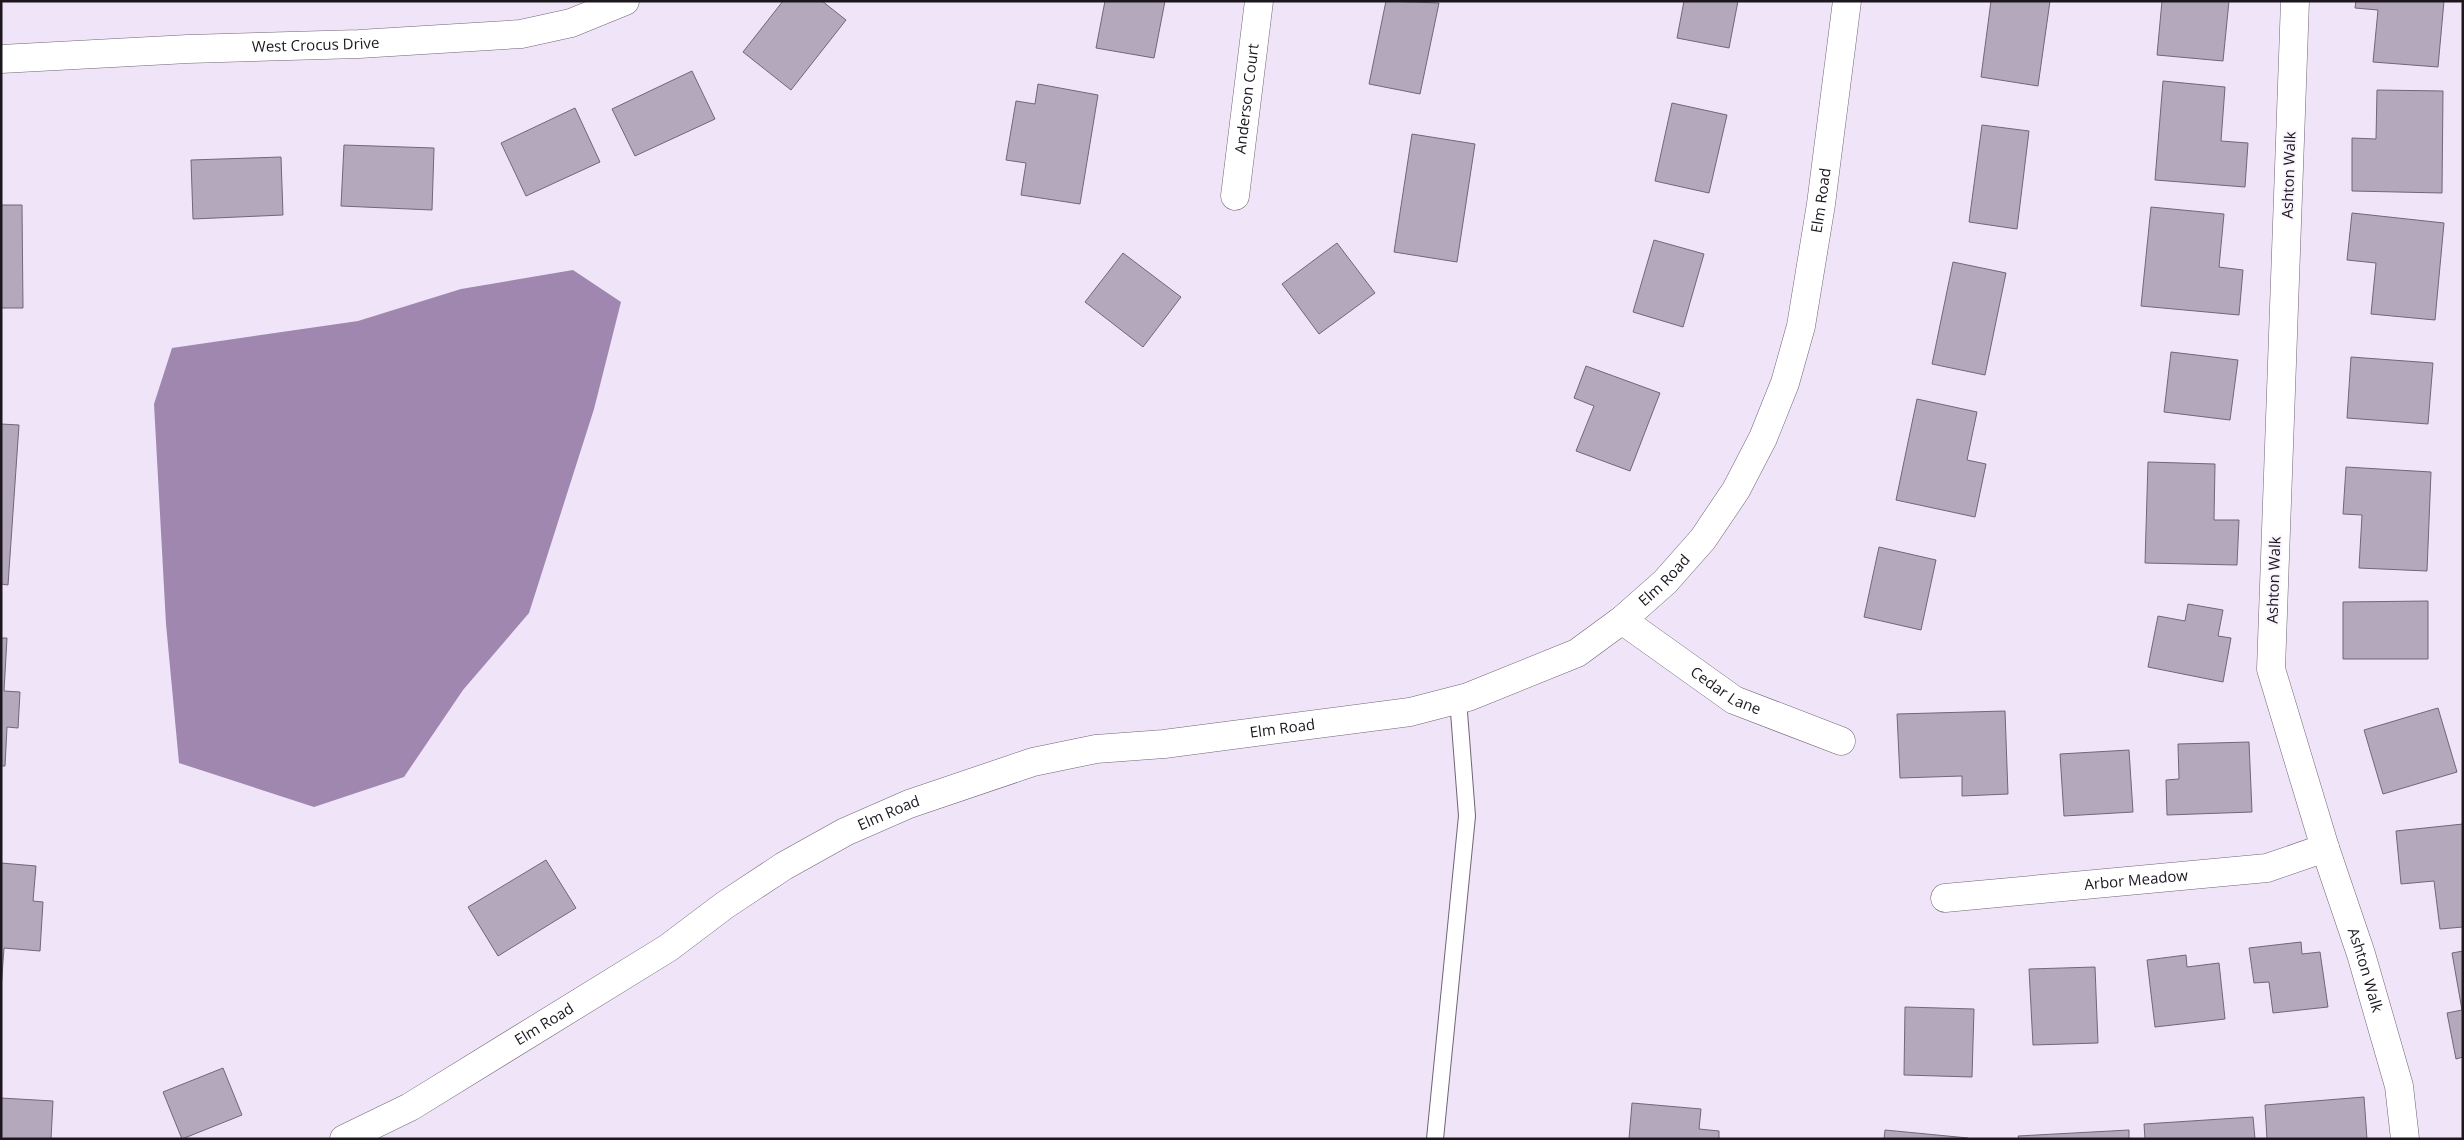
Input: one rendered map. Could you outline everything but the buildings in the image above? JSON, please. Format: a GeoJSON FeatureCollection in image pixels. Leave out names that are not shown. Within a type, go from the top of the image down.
{"type":"FeatureCollection","features":[{"type":"Feature","properties":{"kind":"street","name":"West Crocus Drive"},"geometry":{"type":"LineString","coordinates":[[1,59],[188,49],[359,44],[521,34],[571,23],[624,1]]}},
{"type":"Feature","properties":{"kind":"street","name":"Anderson Court"},"geometry":{"type":"LineString","coordinates":[[1235,196],[1259,1]]}},
{"type":"Feature","properties":{"kind":"street","name":"Elm Road"},"geometry":{"type":"LineString","coordinates":[[344,1139],[410,1107],[659,953],[784,866],[845,832],[909,804],[1033,762],[1096,749],[1164,744],[1401,713],[1458,699],[1577,653],[1622,620],[1666,582],[1703,539],[1736,490],[1763,438],[1785,383],[1801,326],[1816,232],[1847,1]]}},
{"type":"Feature","properties":{"kind":"street","name":"Ashton Walk"},"geometry":{"type":"LineString","coordinates":[[2295,1],[2271,669],[2325,848],[2362,954],[2399,1086],[2405,1139]]}},
{"type":"Feature","properties":{"kind":"street","name":"Cedar Lane"},"geometry":{"type":"LineString","coordinates":[[1622,620],[1734,700],[1841,741]]}},
{"type":"Feature","properties":{"kind":"street","name":"Arbor Meadow"},"geometry":{"type":"LineString","coordinates":[[1946,898],[2268,868],[2325,848]]}},
{"type":"Feature","properties":{"kind":"lane"},"geometry":{"type":"LineString","coordinates":[[1435,1139],[1467,816],[1458,699]]}},
{"type":"Feature","properties":{"kind":"shaded area"},"geometry":{"type":"Polygon","coordinates":[[[573,270],[621,302],[594,409],[529,613],[463,690],[404,777],[314,807],[179,763],[166,624],[154,404],[172,348],[358,321],[461,289],[573,270]]]}}]}
